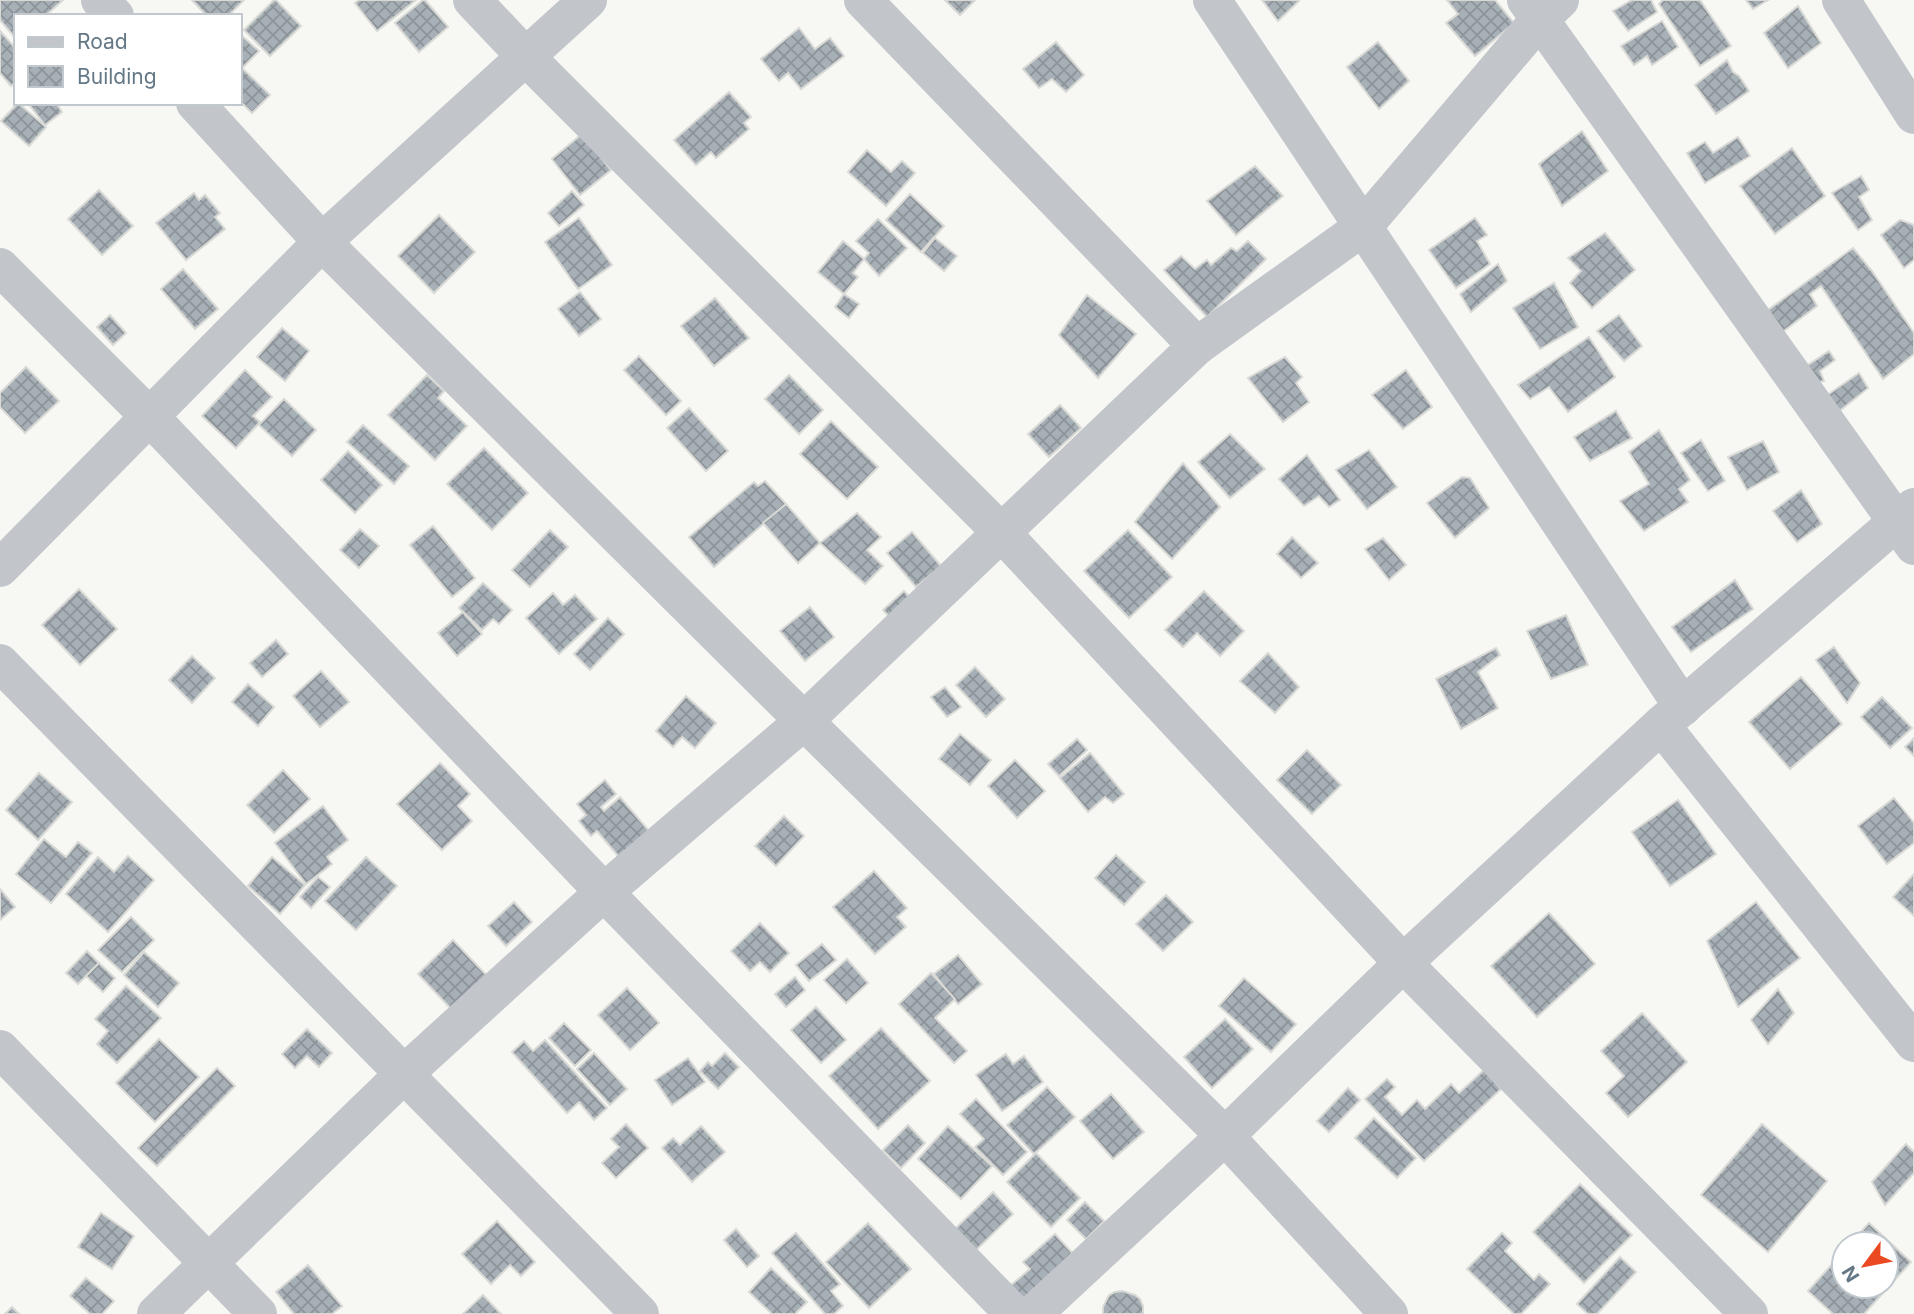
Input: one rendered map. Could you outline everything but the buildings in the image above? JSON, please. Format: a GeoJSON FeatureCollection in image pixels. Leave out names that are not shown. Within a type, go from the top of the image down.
{"type":"FeatureCollection","features":[{"type":"Feature","properties":{"kind":"street"},"geometry":{"type":"LineString","coordinates":[[100,0],[113,14]]}},
{"type":"Feature","properties":{"kind":"street"},"geometry":{"type":"LineString","coordinates":[[472,0],[1001,532],[1404,963],[1749,1314]]}},
{"type":"Feature","properties":{"kind":"street"},"geometry":{"type":"LineString","coordinates":[[0,568],[322,242],[588,0]]}},
{"type":"Feature","properties":{"kind":"street"},"geometry":{"type":"LineString","coordinates":[[863,0],[1197,346]]}},
{"type":"Feature","properties":{"kind":"street"},"geometry":{"type":"LineString","coordinates":[[1212,0],[1363,226],[1672,716],[1914,1043]]}},
{"type":"Feature","properties":{"kind":"street"},"geometry":{"type":"LineString","coordinates":[[1841,0],[1914,114]]}},
{"type":"Feature","properties":{"kind":"street"},"geometry":{"type":"LineString","coordinates":[[156,1314],[404,1073],[604,892],[804,721],[1197,346],[1363,226],[1542,7],[1908,525],[1672,716],[1404,963],[1225,1136],[1033,1314]]}},
{"type":"Feature","properties":{"kind":"street"},"geometry":{"type":"LineString","coordinates":[[197,105],[322,242],[1225,1136],[1389,1314]]}},
{"type":"Feature","properties":{"kind":"street"},"geometry":{"type":"LineString","coordinates":[[0,267],[150,417],[604,892],[1014,1314]]}},
{"type":"Feature","properties":{"kind":"street"},"geometry":{"type":"LineString","coordinates":[[0,663],[640,1314]]}},
{"type":"Feature","properties":{"kind":"street"},"geometry":{"type":"LineString","coordinates":[[0,1049],[258,1314]]}}]}
